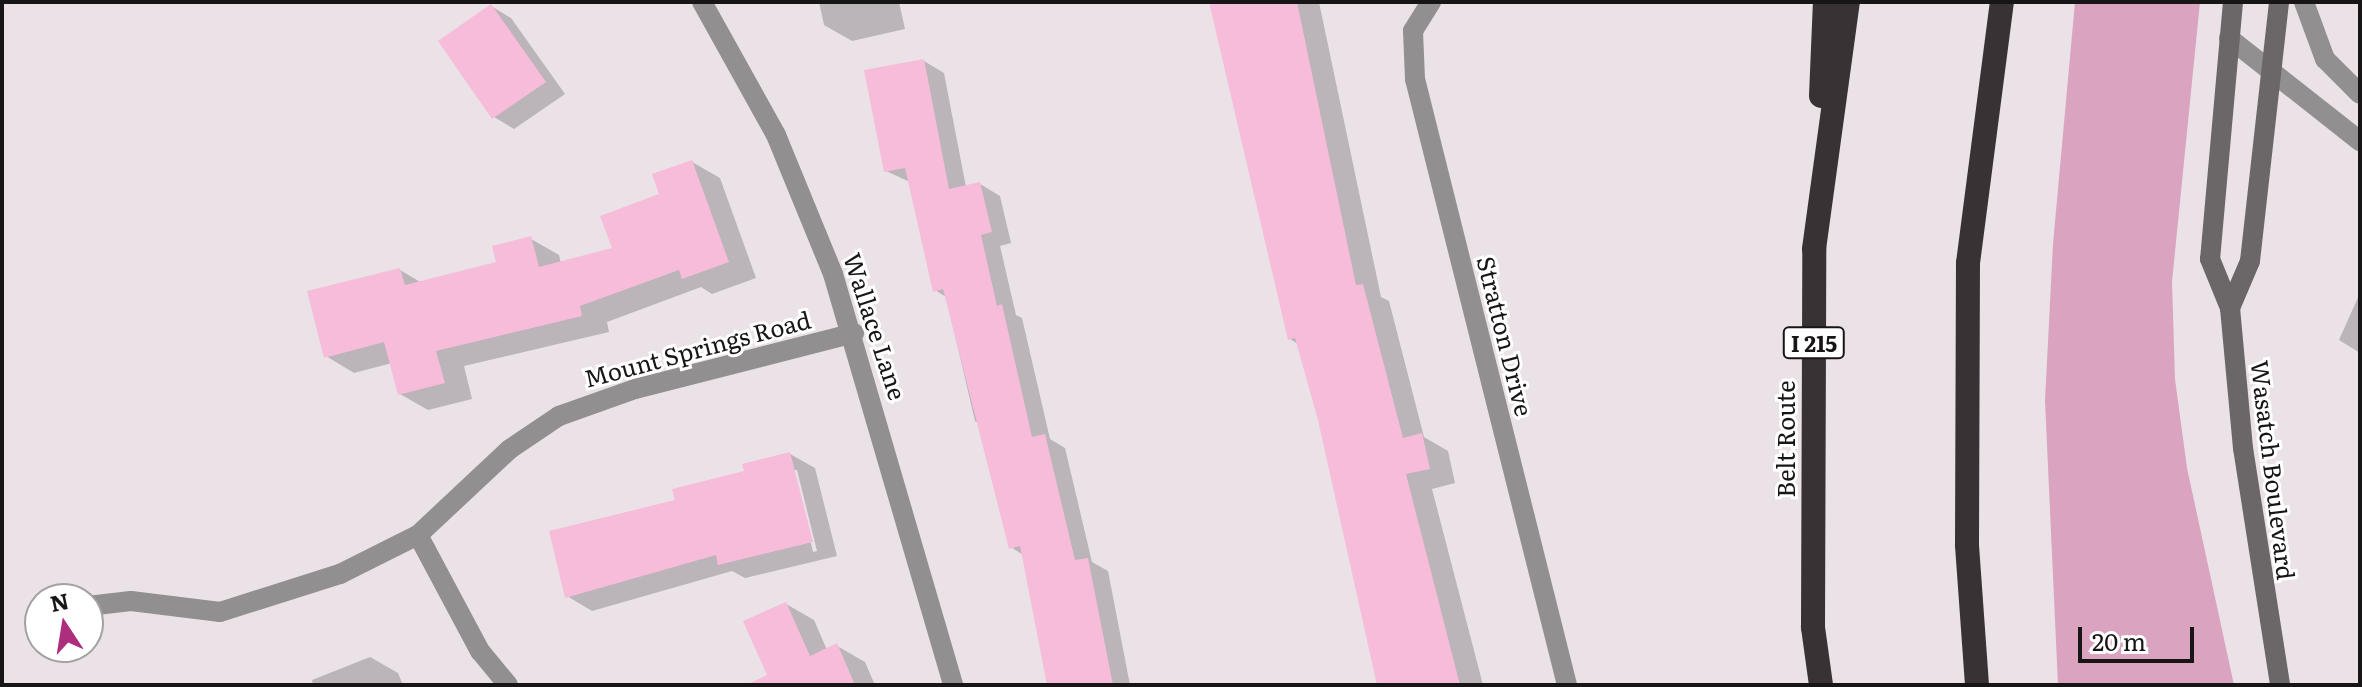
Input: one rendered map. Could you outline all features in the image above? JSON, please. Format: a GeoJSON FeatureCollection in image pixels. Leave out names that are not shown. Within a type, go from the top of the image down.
{"type":"FeatureCollection","features":[{"type":"Feature","properties":{"kind":"highway"},"geometry":{"type":"LineString","coordinates":[[1814,249],[1825,2]]}},
{"type":"Feature","properties":{"kind":"highway","name":"Belt Route"},"geometry":{"type":"LineString","coordinates":[[1821,685],[1813,627],[1814,249],[1848,2]]}},
{"type":"Feature","properties":{"kind":"highway"},"geometry":{"type":"LineString","coordinates":[[1977,685],[1967,544],[1968,263],[2002,2]]}},
{"type":"Feature","properties":{"kind":"street","name":"Wallace Lane"},"geometry":{"type":"LineString","coordinates":[[702,2],[776,135],[854,333],[953,685]]}},
{"type":"Feature","properties":{"kind":"street","name":"Stratton Drive"},"geometry":{"type":"LineString","coordinates":[[1431,2],[1413,31],[1415,79],[1567,685]]}},
{"type":"Feature","properties":{"kind":"street","name":"Wasatch Boulevard"},"geometry":{"type":"LineString","coordinates":[[2233,2],[2210,259],[2230,308],[2251,513],[2280,685]]}},
{"type":"Feature","properties":{"kind":"street","name":"Wasatch Boulevard"},"geometry":{"type":"LineString","coordinates":[[2230,308],[2250,261],[2279,2]]}},
{"type":"Feature","properties":{"kind":"street"},"geometry":{"type":"LineString","coordinates":[[2304,2],[2325,59],[2360,94]]}},
{"type":"Feature","properties":{"kind":"street"},"geometry":{"type":"LineString","coordinates":[[2229,38],[2360,141]]}},
{"type":"Feature","properties":{"kind":"street","name":"Mount Springs Road"},"geometry":{"type":"LineString","coordinates":[[104,604],[131,601],[204,612],[236,609],[368,564],[418,535],[510,449],[559,416],[622,393],[854,333]]}},
{"type":"Feature","properties":{"kind":"street"},"geometry":{"type":"LineString","coordinates":[[418,535],[480,651],[508,685]]}},
{"type":"Feature","properties":{"kind":"shaded area"},"geometry":{"type":"Polygon","coordinates":[[[2075,2],[2200,2],[2172,282],[2175,379],[2187,468],[2234,685],[2058,685],[2045,401],[2053,244],[2075,2]]]}},
{"type":"Feature","properties":{"kind":"building"},"geometry":{"type":"Polygon","coordinates":[[[1209,2],[1297,2],[1356,285],[1363,284],[1403,438],[1422,433],[1430,469],[1406,474],[1460,685],[1377,685],[1318,420],[1295,338],[1288,340],[1209,2]]]}},
{"type":"Feature","properties":{"kind":"building"},"geometry":{"type":"Polygon","coordinates":[[[491,4],[546,82],[492,119],[438,41],[491,4]]]}},
{"type":"Feature","properties":{"kind":"building"},"geometry":{"type":"Polygon","coordinates":[[[924,59],[949,189],[980,182],[992,232],[981,235],[997,306],[1002,304],[1032,437],[1045,434],[1075,560],[1088,558],[1113,685],[1047,685],[1020,546],[1009,549],[943,289],[933,292],[905,168],[884,172],[864,70],[924,59]]]}},
{"type":"Feature","properties":{"kind":"building"},"geometry":{"type":"Polygon","coordinates":[[[692,160],[729,262],[682,279],[679,270],[580,306],[582,316],[436,351],[445,383],[398,395],[384,342],[324,358],[307,291],[400,268],[405,285],[496,262],[492,246],[531,236],[539,267],[612,248],[600,216],[659,194],[652,174],[692,160]]]}},
{"type":"Feature","properties":{"kind":"building"},"geometry":{"type":"Polygon","coordinates":[[[790,452],[813,542],[718,565],[716,555],[565,598],[549,531],[675,500],[672,489],[744,471],[742,464],[790,452]]]}},
{"type":"Feature","properties":{"kind":"building"},"geometry":{"type":"Polygon","coordinates":[[[786,602],[810,656],[837,643],[855,685],[746,685],[767,675],[743,621],[786,602]]]}}]}
